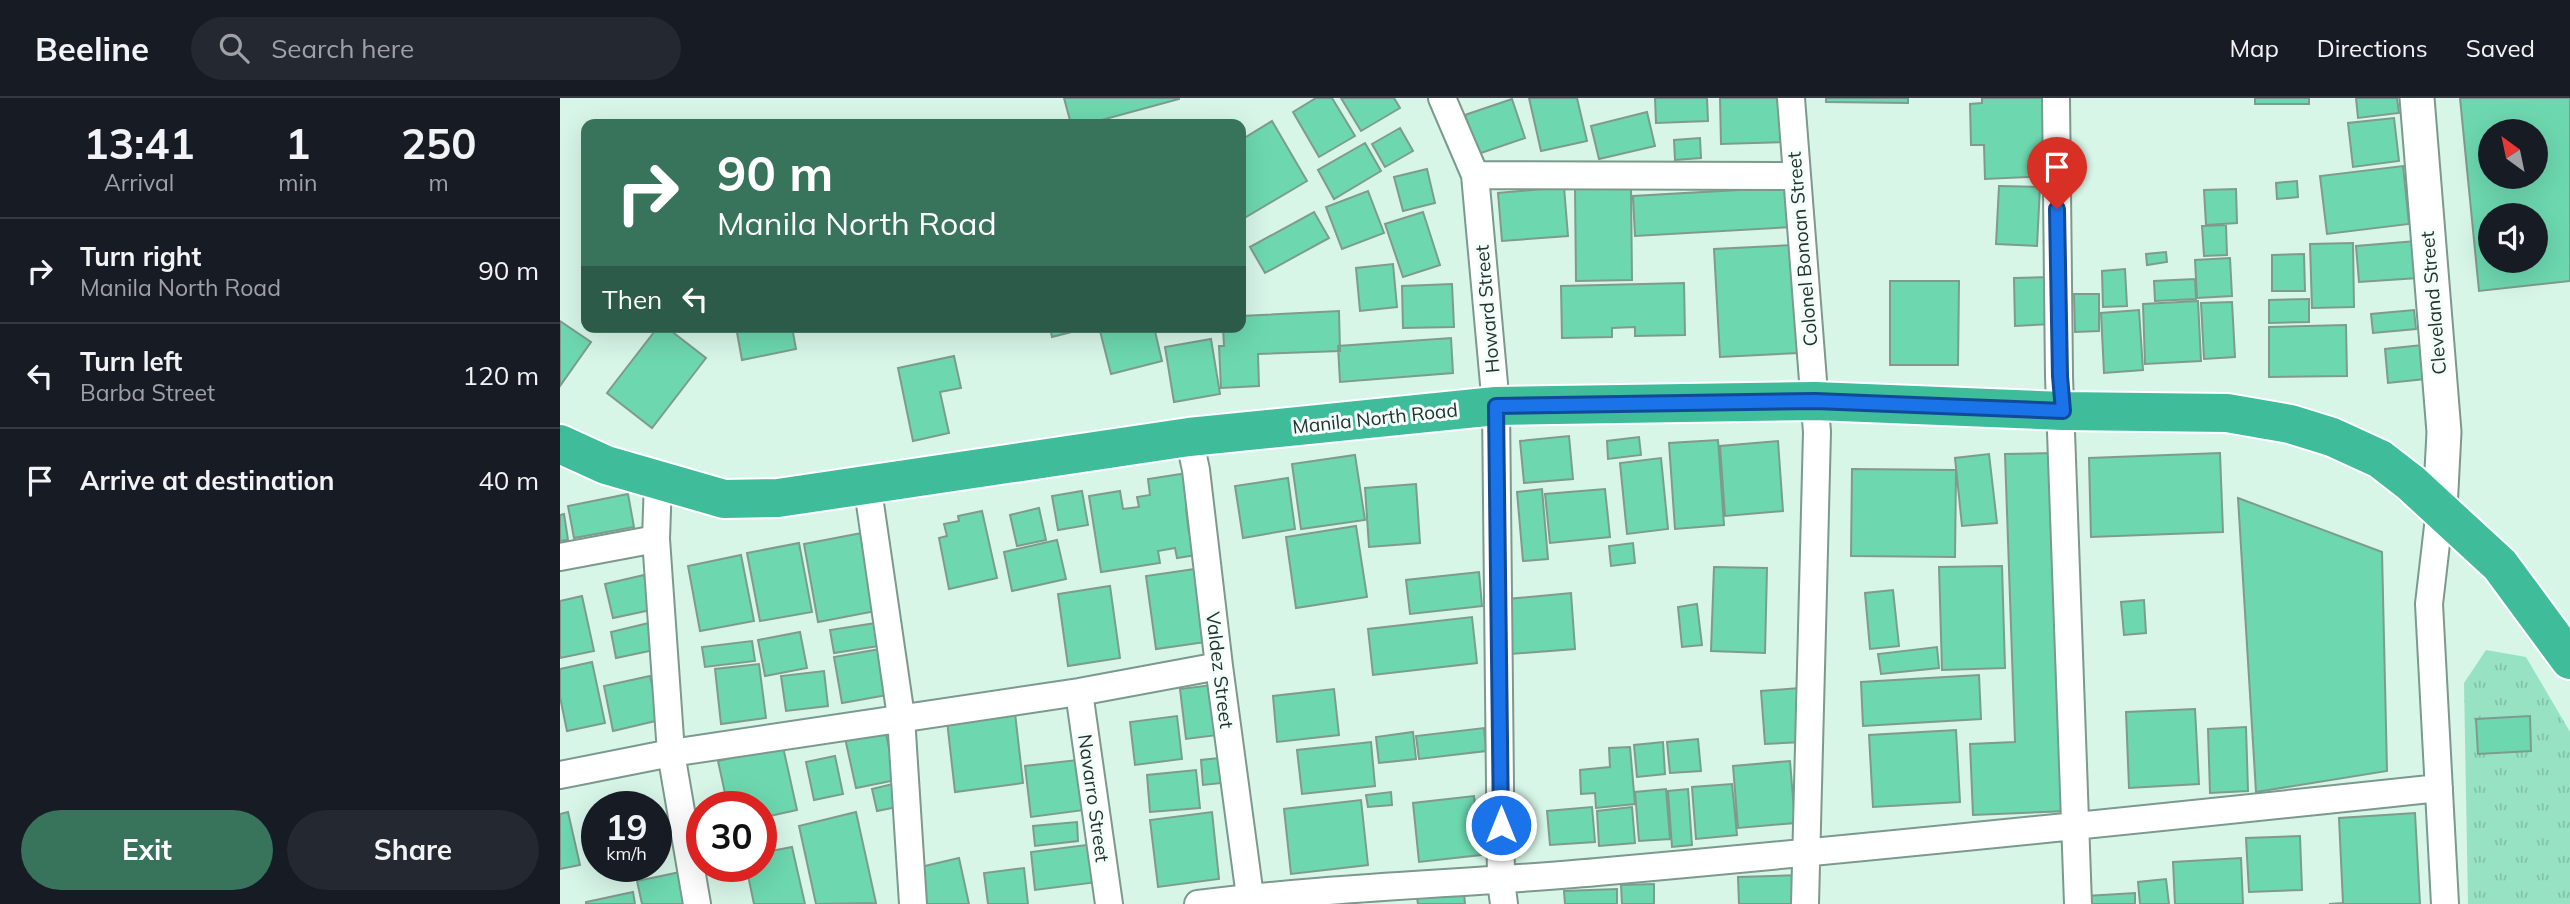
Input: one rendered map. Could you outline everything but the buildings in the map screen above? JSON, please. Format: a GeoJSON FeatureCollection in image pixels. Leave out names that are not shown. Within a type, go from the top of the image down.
{"type":"FeatureCollection","features":[{"type":"Feature","properties":{"kind":"highway","name":"Manila North Road"},"geometry":{"type":"LineString","coordinates":[[560,444],[607,465],[724,499],[778,498],[1189,437],[1496,406],[1815,401],[2063,411],[2227,413],[2290,424],[2332,437],[2381,459],[2500,565],[2570,660]]}},
{"type":"Feature","properties":{"kind":"street","name":"Howard Street"},"geometry":{"type":"LineString","coordinates":[[1442,98],[1475,175],[1496,406],[1502,892]]}},
{"type":"Feature","properties":{"kind":"street","name":"Colonel Bonoan Street"},"geometry":{"type":"LineString","coordinates":[[1791,98],[1817,432],[1805,904]]}},
{"type":"Feature","properties":{"kind":"street"},"geometry":{"type":"LineString","coordinates":[[2056,98],[2060,376],[2078,904]]}},
{"type":"Feature","properties":{"kind":"street","name":"Cleveland Street"},"geometry":{"type":"LineString","coordinates":[[2417,98],[2444,432],[2440,509]]}},
{"type":"Feature","properties":{"kind":"street"},"geometry":{"type":"LineString","coordinates":[[1475,175],[1795,176]]}},
{"type":"Feature","properties":{"kind":"street","name":"Valdez Street"},"geometry":{"type":"LineString","coordinates":[[1189,437],[1196,470],[1251,901]]}},
{"type":"Feature","properties":{"kind":"street"},"geometry":{"type":"LineString","coordinates":[[658,481],[656,539],[671,752],[697,904]]}},
{"type":"Feature","properties":{"kind":"street"},"geometry":{"type":"LineString","coordinates":[[867,483],[901,717],[914,904]]}},
{"type":"Feature","properties":{"kind":"street"},"geometry":{"type":"LineString","coordinates":[[2440,509],[2429,604],[2445,904]]}},
{"type":"Feature","properties":{"kind":"street"},"geometry":{"type":"LineString","coordinates":[[560,557],[656,539]]}},
{"type":"Feature","properties":{"kind":"street"},"geometry":{"type":"LineString","coordinates":[[560,775],[671,752],[1079,692],[1219,666]]}},
{"type":"Feature","properties":{"kind":"street","name":"Navarro Street"},"geometry":{"type":"LineString","coordinates":[[1079,692],[1109,904]]}},
{"type":"Feature","properties":{"kind":"street"},"geometry":{"type":"LineString","coordinates":[[1198,904],[1502,892],[1806,853],[2439,788]]}},
{"type":"Feature","properties":{"kind":"green space"},"geometry":{"type":"Polygon","coordinates":[[[2486,650],[2526,657],[2570,732],[2570,904],[2468,904],[2464,683],[2486,650]]]}},
{"type":"Feature","properties":{"kind":"route"},"geometry":{"type":"LineString","coordinates":[[1501,825],[1496,406],[1815,401],[2063,411],[2057,209]]}}]}
